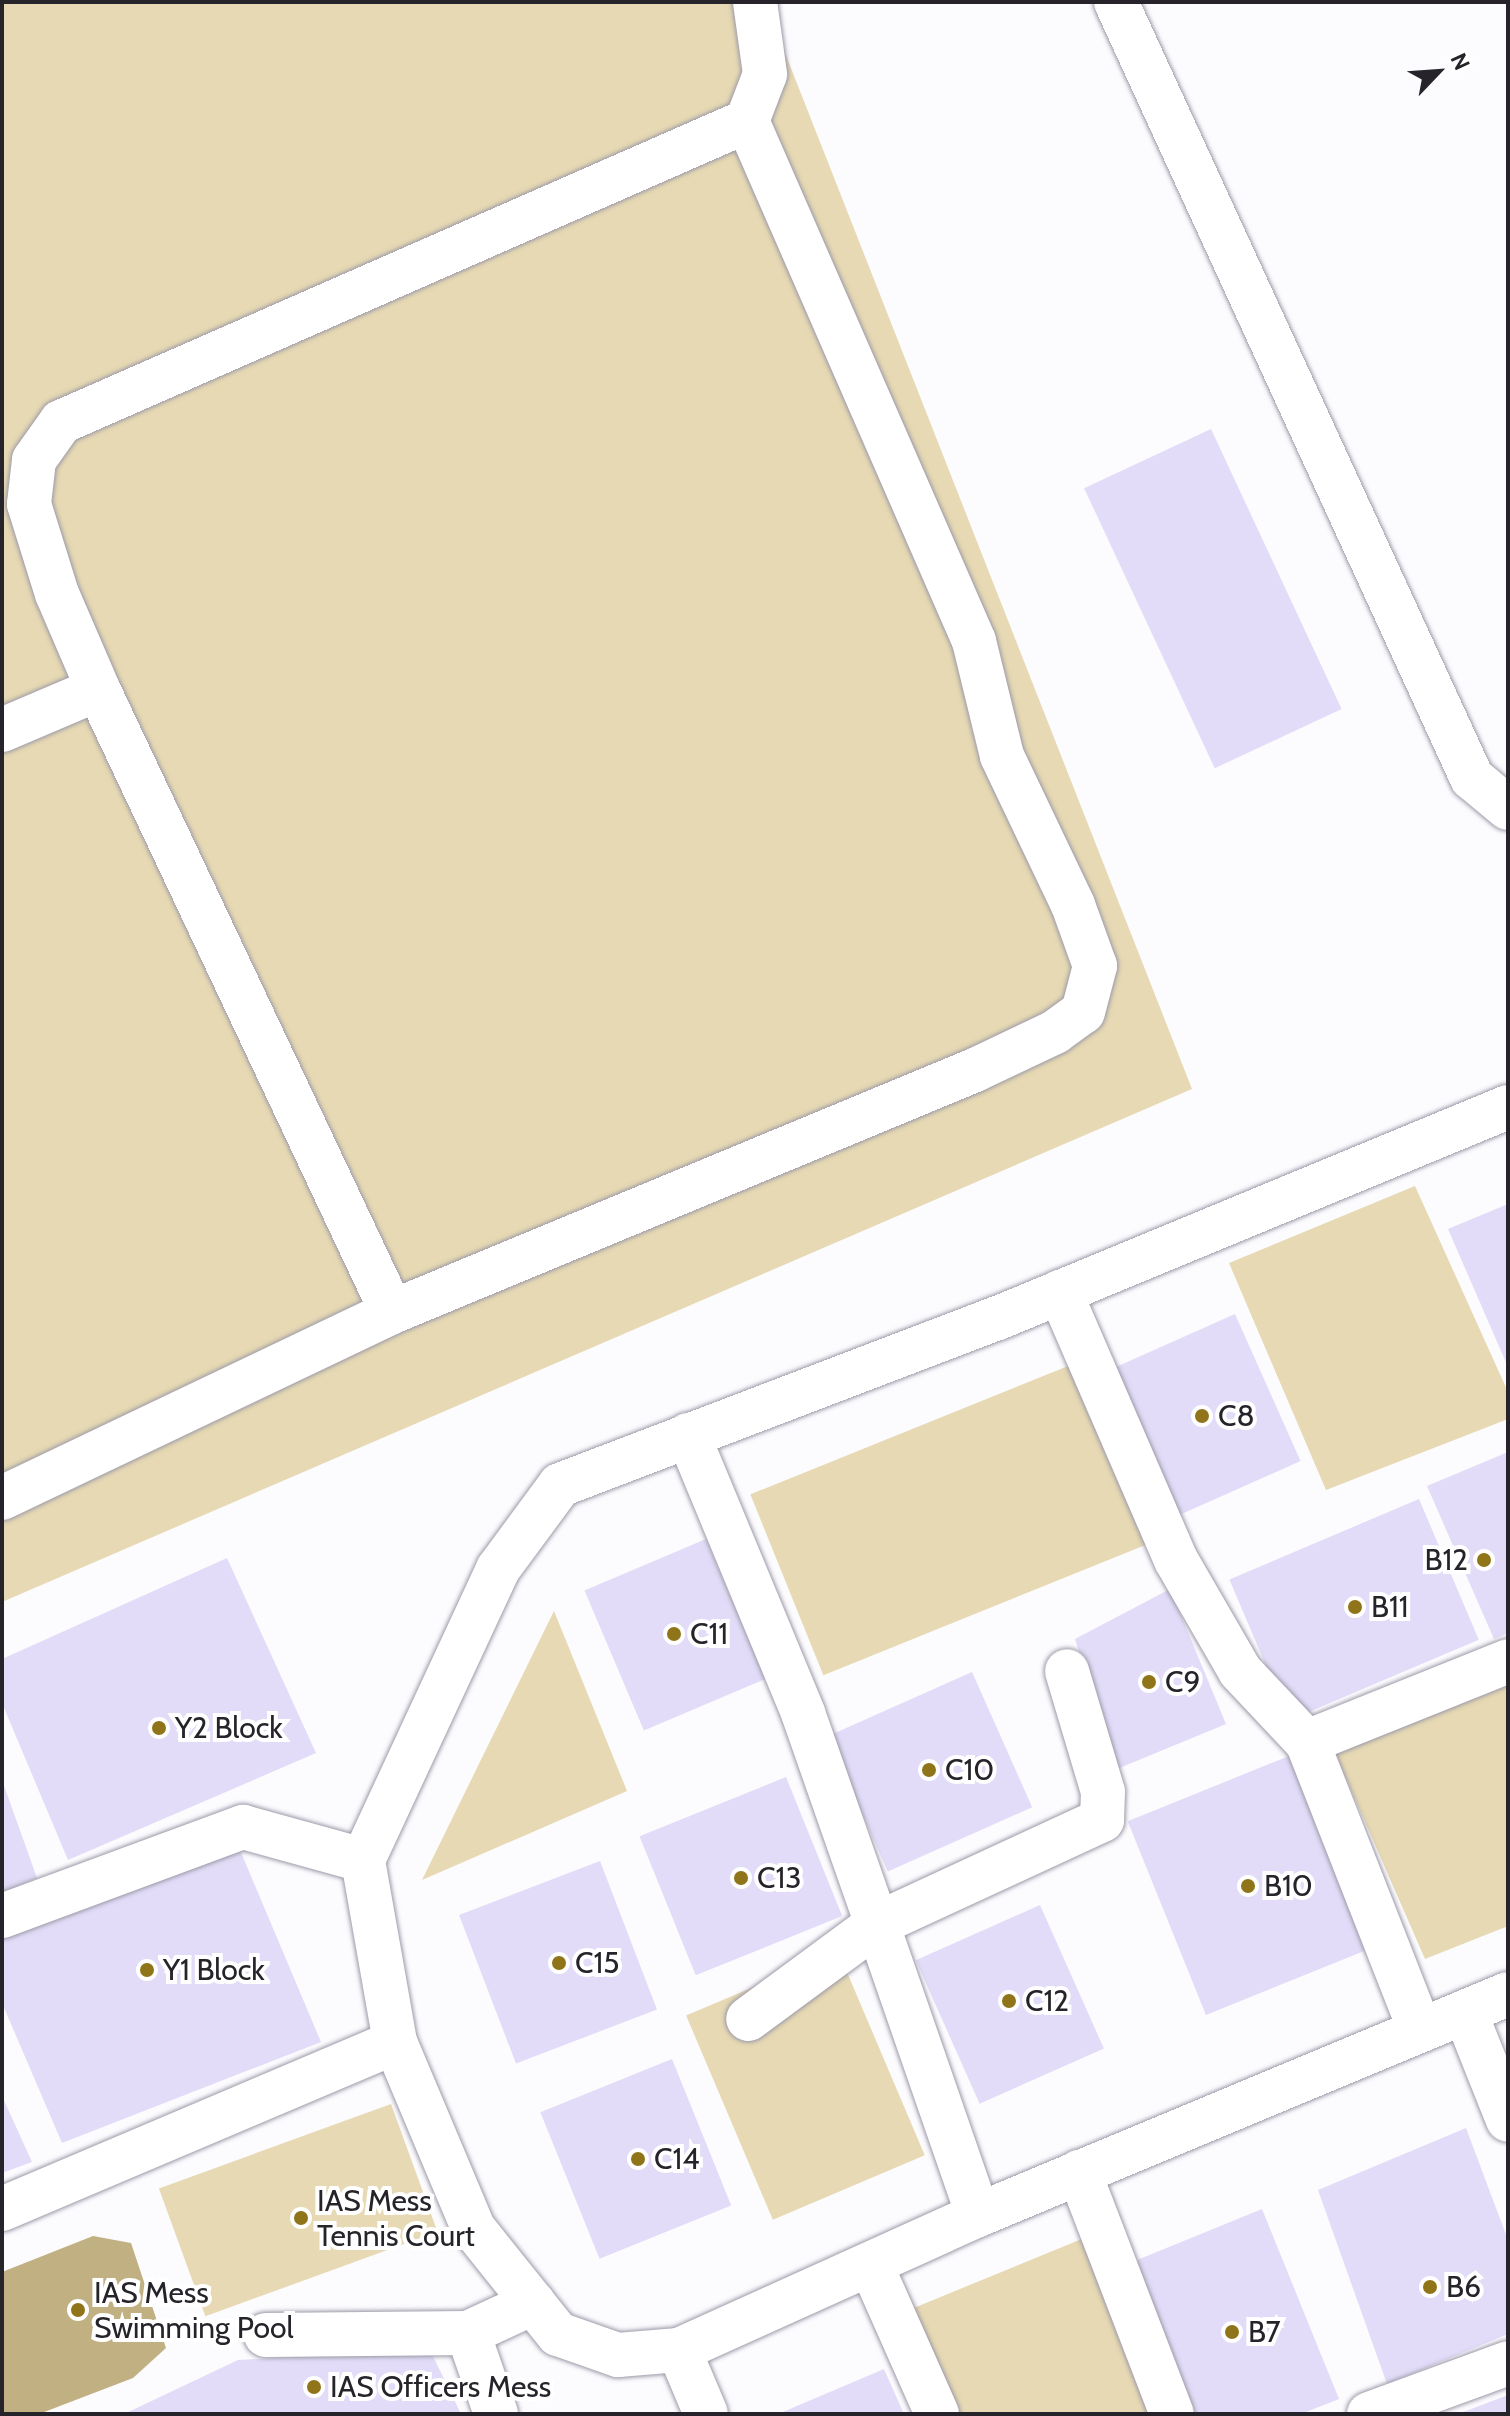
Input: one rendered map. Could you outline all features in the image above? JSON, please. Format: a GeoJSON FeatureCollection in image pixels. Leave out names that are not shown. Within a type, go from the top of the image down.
{"type":"FeatureCollection","features":[{"type":"Feature","properties":{"kind":"street"},"geometry":{"type":"LineString","coordinates":[[2,1498],[392,1312],[975,1070],[1055,1032],[1083,1012],[1095,966],[1073,905],[1002,756],[974,641],[747,121],[765,74],[755,2]]}},
{"type":"Feature","properties":{"kind":"street"},"geometry":{"type":"LineString","coordinates":[[1116,2],[1472,778],[1508,808]]}},
{"type":"Feature","properties":{"kind":"street"},"geometry":{"type":"LineString","coordinates":[[392,1312],[98,689],[57,594],[29,504],[34,460],[61,422],[747,121]]}},
{"type":"Feature","properties":{"kind":"street"},"geometry":{"type":"LineString","coordinates":[[2,730],[98,689]]}},
{"type":"Feature","properties":{"kind":"street"},"geometry":{"type":"LineString","coordinates":[[1508,1107],[1060,1292],[560,1485],[498,1569],[363,1860],[395,2042],[473,2228],[558,2334],[618,2355],[679,2350],[978,2215],[1508,1994]]}},
{"type":"Feature","properties":{"kind":"street"},"geometry":{"type":"LineString","coordinates":[[1060,1292],[1176,1560],[1240,1671],[1307,1742],[1420,2030]]}},
{"type":"Feature","properties":{"kind":"street"},"geometry":{"type":"LineString","coordinates":[[688,1435],[803,1713],[978,2215]]}},
{"type":"Feature","properties":{"kind":"street"},"geometry":{"type":"LineString","coordinates":[[1307,1742],[1508,1661]]}},
{"type":"Feature","properties":{"kind":"street"},"geometry":{"type":"LineString","coordinates":[[748,2019],[877,1924],[1102,1820],[1103,1792],[1067,1671]]}},
{"type":"Feature","properties":{"kind":"street"},"geometry":{"type":"LineString","coordinates":[[2,1916],[243,1827],[363,1860]]}},
{"type":"Feature","properties":{"kind":"street"},"geometry":{"type":"LineString","coordinates":[[1465,2012],[1508,2120]]}},
{"type":"Feature","properties":{"kind":"street"},"geometry":{"type":"LineString","coordinates":[[2,2209],[395,2042]]}},
{"type":"Feature","properties":{"kind":"street"},"geometry":{"type":"LineString","coordinates":[[1079,2172],[1172,2414]]}},
{"type":"Feature","properties":{"kind":"street"},"geometry":{"type":"LineString","coordinates":[[871,2265],[937,2414]]}},
{"type":"Feature","properties":{"kind":"street"},"geometry":{"type":"LineString","coordinates":[[266,2335],[468,2333],[533,2303]]}},
{"type":"Feature","properties":{"kind":"street"},"geometry":{"type":"LineString","coordinates":[[468,2333],[496,2414]]}},
{"type":"Feature","properties":{"kind":"street"},"geometry":{"type":"LineString","coordinates":[[679,2350],[706,2414]]}},
{"type":"Feature","properties":{"kind":"street"},"geometry":{"type":"LineString","coordinates":[[1369,2414],[1508,2363]]}},
{"type":"Feature","properties":{"kind":"shaded area"},"geometry":{"type":"Polygon","coordinates":[[[2,2],[765,2],[1192,1089],[2,1602],[2,2]]]}},
{"type":"Feature","properties":{"kind":"shaded area"},"geometry":{"type":"Polygon","coordinates":[[[1415,1186],[1508,1392],[1508,1419],[1326,1490],[1229,1263],[1415,1186]]]}},
{"type":"Feature","properties":{"kind":"shaded area"},"geometry":{"type":"Polygon","coordinates":[[[1073,1364],[1146,1545],[823,1675],[750,1494],[1073,1364]]]}},
{"type":"Feature","properties":{"kind":"shaded area"},"geometry":{"type":"Polygon","coordinates":[[[554,1611],[627,1791],[422,1880],[554,1611]]]}},
{"type":"Feature","properties":{"kind":"shaded area"},"geometry":{"type":"Polygon","coordinates":[[[1508,1678],[1508,1926],[1425,1959],[1334,1751],[1508,1678]]]}},
{"type":"Feature","properties":{"kind":"shaded area"},"geometry":{"type":"Polygon","coordinates":[[[838,1951],[925,2155],[773,2220],[686,2015],[838,1951]]]}},
{"type":"Feature","properties":{"kind":"shaded area","name":"IAS Mess Tennis Court"},"geometry":{"type":"Polygon","coordinates":[[[391,2104],[438,2232],[205,2316],[159,2188],[391,2104]]]}},
{"type":"Feature","properties":{"kind":"shaded area","name":"IAS Mess Swimming Pool"},"geometry":{"type":"Polygon","coordinates":[[[93,2236],[131,2243],[166,2348],[133,2378],[39,2414],[2,2414],[2,2272],[93,2236]]]}},
{"type":"Feature","properties":{"kind":"shaded area"},"geometry":{"type":"Polygon","coordinates":[[[1089,2236],[1161,2414],[948,2414],[904,2312],[1089,2236]]]}},
{"type":"Feature","properties":{"kind":"building"},"geometry":{"type":"Polygon","coordinates":[[[1211,429],[1342,709],[1215,768],[1084,488],[1211,429]]]}},
{"type":"Feature","properties":{"kind":"building"},"geometry":{"type":"Polygon","coordinates":[[[1508,1204],[1508,1367],[1448,1229],[1508,1204]]]}},
{"type":"Feature","properties":{"kind":"building","name":"C8"},"geometry":{"type":"Polygon","coordinates":[[[1235,1314],[1300,1461],[1171,1519],[1105,1372],[1235,1314]]]}},
{"type":"Feature","properties":{"kind":"building","name":"B12"},"geometry":{"type":"Polygon","coordinates":[[[1508,1452],[1508,1633],[1494,1639],[1427,1486],[1508,1452]]]}},
{"type":"Feature","properties":{"kind":"building","name":"B11"},"geometry":{"type":"Polygon","coordinates":[[[1419,1499],[1479,1640],[1289,1720],[1229,1579],[1419,1499]]]}},
{"type":"Feature","properties":{"kind":"building","name":"C11"},"geometry":{"type":"Polygon","coordinates":[[[706,1539],[765,1679],[644,1730],[584,1591],[706,1539]]]}},
{"type":"Feature","properties":{"kind":"building","name":"Y2 Block"},"geometry":{"type":"Polygon","coordinates":[[[227,1558],[316,1753],[68,1860],[2,1703],[2,1659],[227,1558]]]}},
{"type":"Feature","properties":{"kind":"building","name":"C9"},"geometry":{"type":"Polygon","coordinates":[[[1170,1589],[1226,1724],[1117,1769],[1075,1639],[1170,1589]]]}},
{"type":"Feature","properties":{"kind":"building","name":"C10"},"geometry":{"type":"Polygon","coordinates":[[[972,1672],[1032,1807],[888,1871],[828,1736],[972,1672]]]}},
{"type":"Feature","properties":{"kind":"building","name":"B10"},"geometry":{"type":"Polygon","coordinates":[[[1289,1756],[1367,1950],[1206,2015],[1128,1821],[1289,1756]]]}},
{"type":"Feature","properties":{"kind":"building","name":"C13"},"geometry":{"type":"Polygon","coordinates":[[[786,1777],[842,1916],[696,1975],[640,1836],[786,1777]]]}},
{"type":"Feature","properties":{"kind":"building"},"geometry":{"type":"Polygon","coordinates":[[[2,1780],[37,1878],[2,1893],[2,1780]]]}},
{"type":"Feature","properties":{"kind":"building","name":"Y1 Block"},"geometry":{"type":"Polygon","coordinates":[[[237,1843],[321,2042],[62,2143],[2,2003],[2,1937],[237,1843]]]}},
{"type":"Feature","properties":{"kind":"building","name":"C15"},"geometry":{"type":"Polygon","coordinates":[[[600,1861],[657,2009],[516,2064],[459,1915],[600,1861]]]}},
{"type":"Feature","properties":{"kind":"building","name":"C12"},"geometry":{"type":"Polygon","coordinates":[[[1040,1905],[1104,2048],[980,2104],[916,1960],[1040,1905]]]}},
{"type":"Feature","properties":{"kind":"building","name":"C14"},"geometry":{"type":"Polygon","coordinates":[[[672,2059],[731,2205],[600,2259],[540,2112],[672,2059]]]}},
{"type":"Feature","properties":{"kind":"building"},"geometry":{"type":"Polygon","coordinates":[[[2,2096],[32,2162],[2,2173],[2,2096]]]}},
{"type":"Feature","properties":{"kind":"building","name":"B6"},"geometry":{"type":"Polygon","coordinates":[[[1466,2128],[1508,2240],[1508,2334],[1387,2384],[1318,2190],[1466,2128]]]}},
{"type":"Feature","properties":{"kind":"building","name":"B7"},"geometry":{"type":"Polygon","coordinates":[[[1262,2209],[1339,2399],[1301,2414],[1185,2414],[1125,2265],[1262,2209]]]}},
{"type":"Feature","properties":{"kind":"building","name":"IAS Officers Mess"},"geometry":{"type":"Polygon","coordinates":[[[430,2350],[461,2414],[124,2414],[238,2360],[430,2350]]]}},
{"type":"Feature","properties":{"kind":"building"},"geometry":{"type":"Polygon","coordinates":[[[884,2369],[904,2414],[778,2414],[884,2369]]]}},
{"type":"Feature","properties":{"kind":"building"},"geometry":{"type":"Polygon","coordinates":[[[1508,2395],[1508,2414],[1458,2414],[1508,2395]]]}},
{"type":"Feature","properties":{"kind":"place","name":"C8"},"geometry":{"type":"Point","coordinates":[1202,1416]}},
{"type":"Feature","properties":{"kind":"place","name":"B12"},"geometry":{"type":"Point","coordinates":[1484,1560]}},
{"type":"Feature","properties":{"kind":"place","name":"B11"},"geometry":{"type":"Point","coordinates":[1355,1607]}},
{"type":"Feature","properties":{"kind":"place","name":"C11"},"geometry":{"type":"Point","coordinates":[674,1634]}},
{"type":"Feature","properties":{"kind":"place","name":"C9"},"geometry":{"type":"Point","coordinates":[1149,1682]}},
{"type":"Feature","properties":{"kind":"place","name":"Y2 Block"},"geometry":{"type":"Point","coordinates":[159,1728]}},
{"type":"Feature","properties":{"kind":"place","name":"C10"},"geometry":{"type":"Point","coordinates":[929,1770]}},
{"type":"Feature","properties":{"kind":"place","name":"C13"},"geometry":{"type":"Point","coordinates":[741,1878]}},
{"type":"Feature","properties":{"kind":"place","name":"B10"},"geometry":{"type":"Point","coordinates":[1248,1886]}},
{"type":"Feature","properties":{"kind":"place","name":"C15"},"geometry":{"type":"Point","coordinates":[559,1963]}},
{"type":"Feature","properties":{"kind":"place","name":"Y1 Block"},"geometry":{"type":"Point","coordinates":[147,1970]}},
{"type":"Feature","properties":{"kind":"place","name":"C12"},"geometry":{"type":"Point","coordinates":[1009,2001]}},
{"type":"Feature","properties":{"kind":"place","name":"C14"},"geometry":{"type":"Point","coordinates":[638,2159]}},
{"type":"Feature","properties":{"kind":"place","name":"IAS Mess Tennis Court"},"geometry":{"type":"Point","coordinates":[301,2218]}},
{"type":"Feature","properties":{"kind":"place","name":"B6"},"geometry":{"type":"Point","coordinates":[1430,2287]}},
{"type":"Feature","properties":{"kind":"place","name":"IAS Mess Swimming Pool"},"geometry":{"type":"Point","coordinates":[78,2310]}},
{"type":"Feature","properties":{"kind":"place","name":"B7"},"geometry":{"type":"Point","coordinates":[1232,2332]}},
{"type":"Feature","properties":{"kind":"place","name":"IAS Officers Mess"},"geometry":{"type":"Point","coordinates":[314,2387]}}]}
